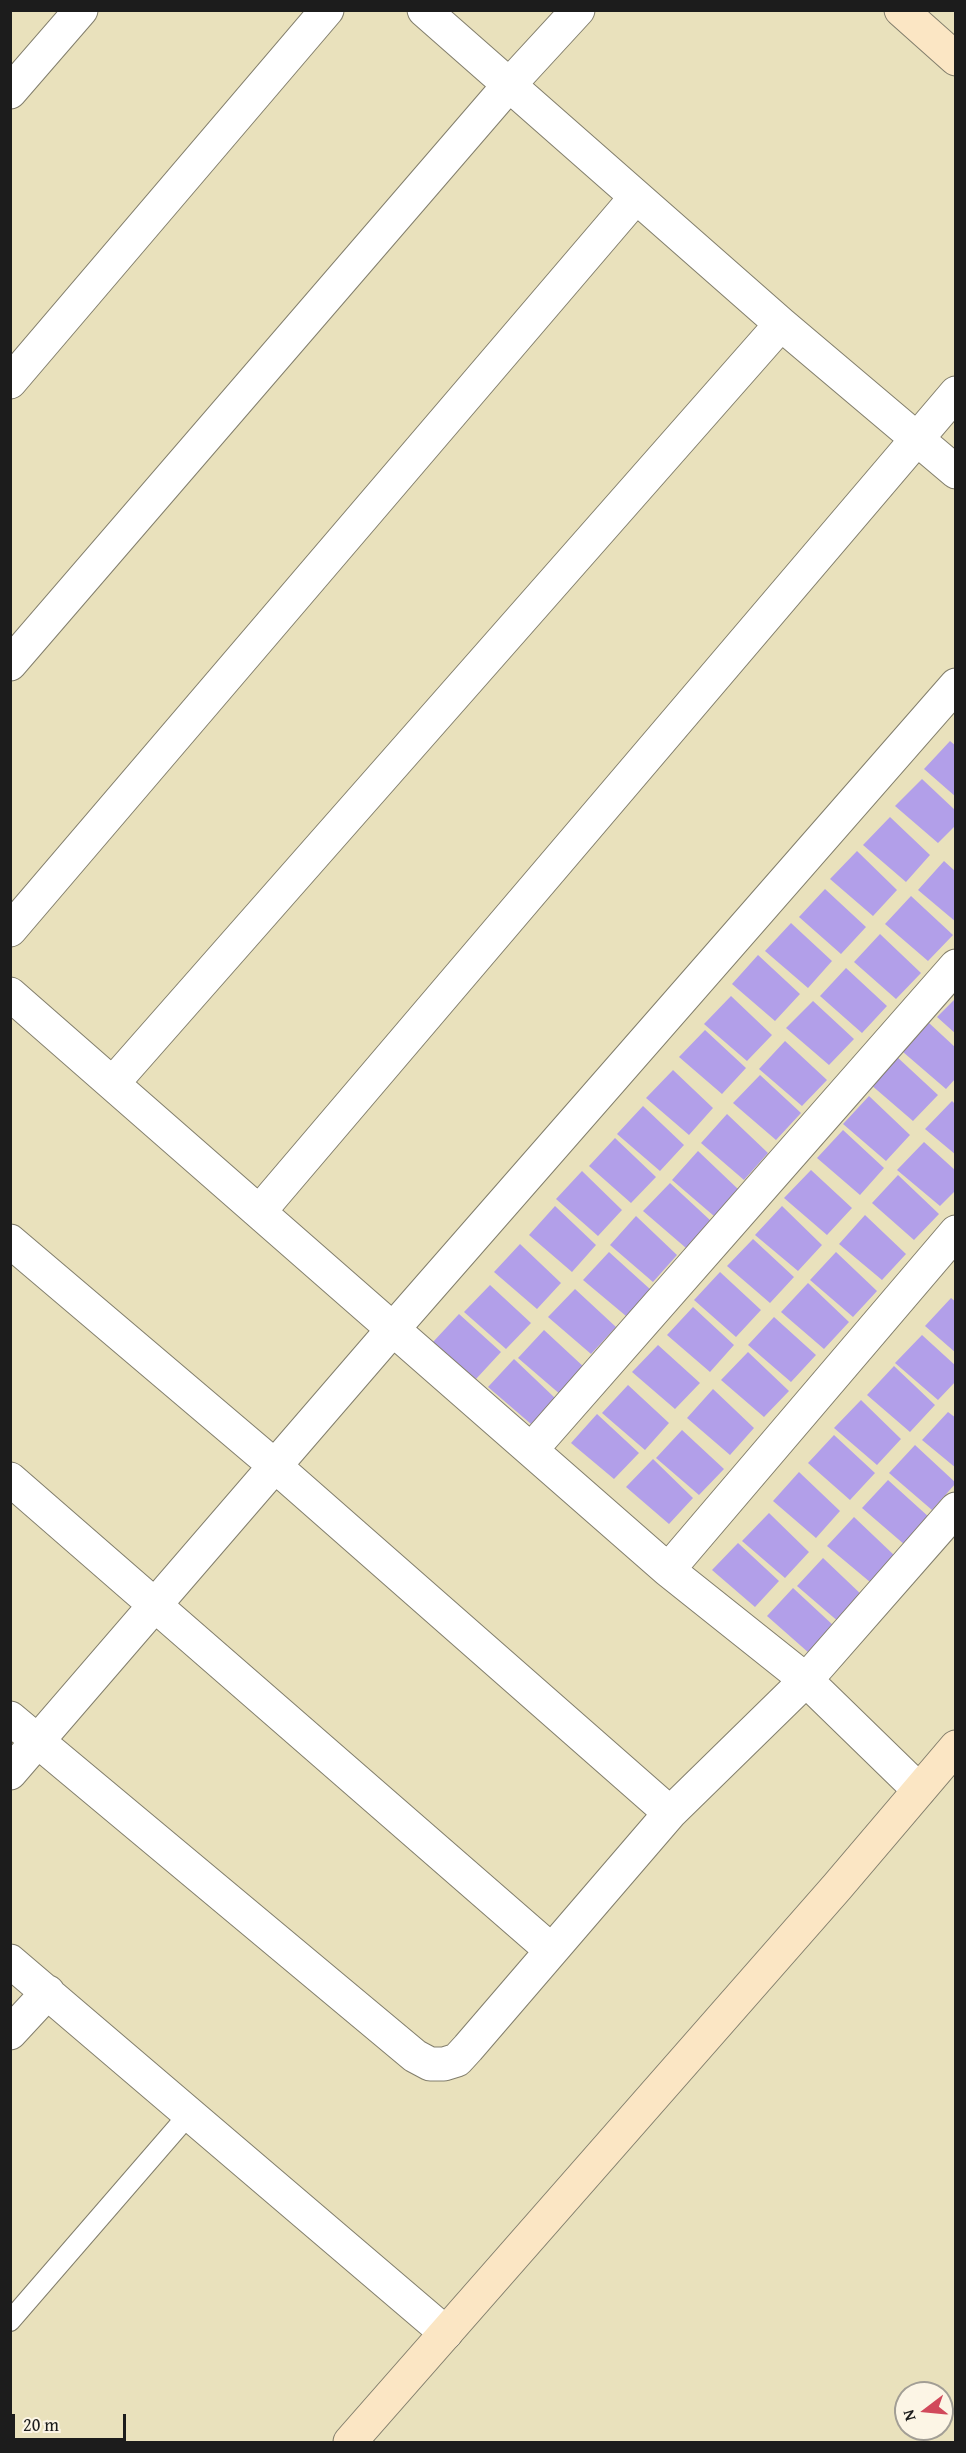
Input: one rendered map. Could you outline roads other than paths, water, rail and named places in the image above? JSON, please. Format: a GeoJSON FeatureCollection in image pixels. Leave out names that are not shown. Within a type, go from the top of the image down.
{"type":"FeatureCollection","features":[{"type":"Feature","properties":{"kind":"street"},"geometry":{"type":"LineString","coordinates":[[10,92],[81,10]]}},
{"type":"Feature","properties":{"kind":"street"},"geometry":{"type":"LineString","coordinates":[[10,382],[327,10]]}},
{"type":"Feature","properties":{"kind":"street"},"geometry":{"type":"LineString","coordinates":[[424,10],[781,324],[956,472]]}},
{"type":"Feature","properties":{"kind":"street"},"geometry":{"type":"LineString","coordinates":[[10,664],[509,85],[578,10]]}},
{"type":"Feature","properties":{"kind":"street"},"geometry":{"type":"LineString","coordinates":[[901,10],[956,59]]}},
{"type":"Feature","properties":{"kind":"street"},"geometry":{"type":"LineString","coordinates":[[10,930],[636,196]]}},
{"type":"Feature","properties":{"kind":"street"},"geometry":{"type":"LineString","coordinates":[[113,1083],[781,324]]}},
{"type":"Feature","properties":{"kind":"street"},"geometry":{"type":"LineString","coordinates":[[259,1212],[915,438],[956,393]]}},
{"type":"Feature","properties":{"kind":"street"},"geometry":{"type":"LineString","coordinates":[[10,1773],[393,1329],[956,685]]}},
{"type":"Feature","properties":{"kind":"street"},"geometry":{"type":"LineString","coordinates":[[531,1450],[956,966]]}},
{"type":"Feature","properties":{"kind":"street"},"geometry":{"type":"LineString","coordinates":[[10,994],[668,1570],[806,1680],[919,1790]]}},
{"type":"Feature","properties":{"kind":"street"},"geometry":{"type":"LineString","coordinates":[[668,1570],[956,1232]]}},
{"type":"Feature","properties":{"kind":"street"},"geometry":{"type":"LineString","coordinates":[[10,1241],[274,1466],[670,1813]]}},
{"type":"Feature","properties":{"kind":"street"},"geometry":{"type":"LineString","coordinates":[[10,1479],[551,1950]]}},
{"type":"Feature","properties":{"kind":"street"},"geometry":{"type":"LineString","coordinates":[[10,1718],[415,2056],[430,2064],[444,2064],[456,2060],[670,1813],[806,1680],[956,1509]]}},
{"type":"Feature","properties":{"kind":"street"},"geometry":{"type":"LineString","coordinates":[[350,2442],[837,1887],[956,1747]]}},
{"type":"Feature","properties":{"kind":"street"},"geometry":{"type":"LineString","coordinates":[[10,1961],[190,2112],[446,2333]]}},
{"type":"Feature","properties":{"kind":"street"},"geometry":{"type":"LineString","coordinates":[[10,2033],[48,1992]]}},
{"type":"Feature","properties":{"kind":"lane"},"geometry":{"type":"LineString","coordinates":[[10,2321],[190,2112]]}}]}
